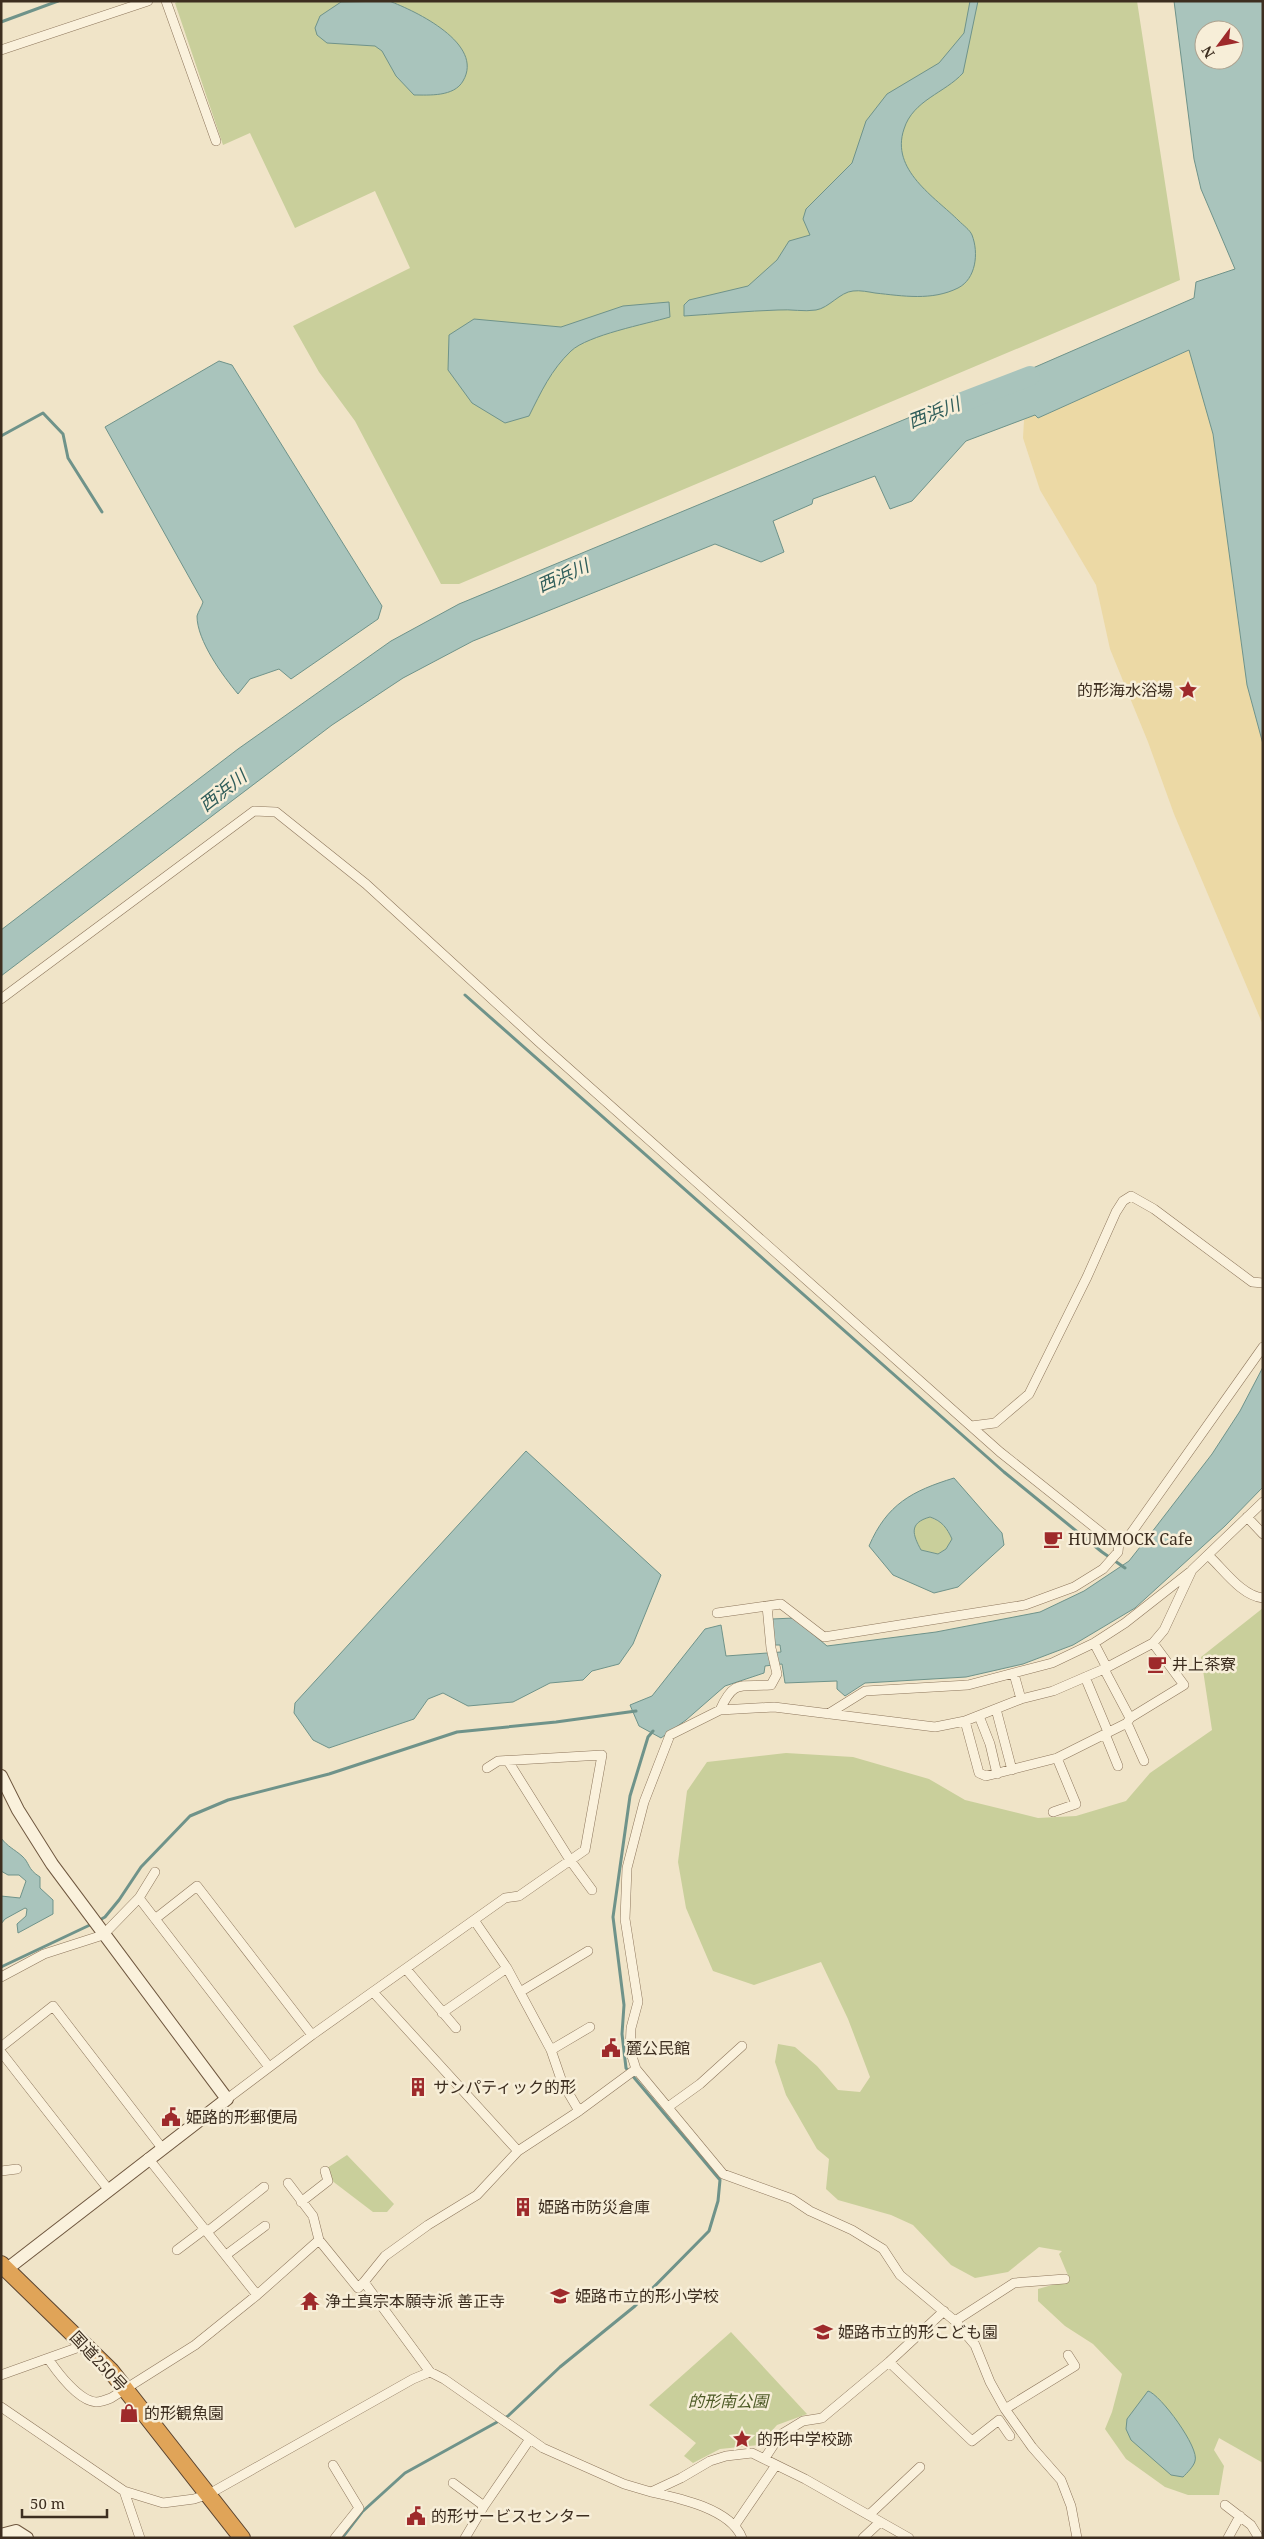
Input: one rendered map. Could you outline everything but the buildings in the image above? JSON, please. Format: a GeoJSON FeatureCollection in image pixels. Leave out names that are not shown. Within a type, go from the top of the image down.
{"type":"FeatureCollection","features":[{"type":"Feature","properties":{"kind":"highway","name":"国道250号"},"geometry":{"type":"LineString","coordinates":[[4,2266],[85,2344],[126,2389],[242,2538]]}},
{"type":"Feature","properties":{"kind":"street"},"geometry":{"type":"LineString","coordinates":[[1,50],[148,1]]}},
{"type":"Feature","properties":{"kind":"street"},"geometry":{"type":"LineString","coordinates":[[166,1],[216,141]]}},
{"type":"Feature","properties":{"kind":"street"},"geometry":{"type":"LineString","coordinates":[[1,999],[254,811],[276,812],[366,884],[547,1050],[971,1426],[1112,1542],[1119,1542],[1127,1538],[1263,1348]]}},
{"type":"Feature","properties":{"kind":"street"},"geometry":{"type":"LineString","coordinates":[[971,1426],[995,1423],[1029,1394],[1087,1278],[1116,1212],[1123,1201],[1131,1196],[1154,1209],[1252,1282],[1263,1283]]}},
{"type":"Feature","properties":{"kind":"street"},"geometry":{"type":"LineString","coordinates":[[828,1714],[865,1691],[968,1685],[1052,1663],[1094,1643],[1125,1624],[1209,1556],[1263,1502]]}},
{"type":"Feature","properties":{"kind":"street"},"geometry":{"type":"LineString","coordinates":[[1248,1517],[1263,1534]]}},
{"type":"Feature","properties":{"kind":"street"},"geometry":{"type":"LineString","coordinates":[[717,1613],[782,1604],[824,1637],[1025,1606],[1074,1587],[1103,1569],[1118,1552],[1119,1542]]}},
{"type":"Feature","properties":{"kind":"street"},"geometry":{"type":"LineString","coordinates":[[1209,1556],[1245,1590],[1254,1597],[1263,1598]]}},
{"type":"Feature","properties":{"kind":"street"},"geometry":{"type":"LineString","coordinates":[[1080,2537],[1061,2480],[1032,2447],[1006,2409],[990,2382],[975,2345],[955,2320],[900,2275],[883,2250],[860,2235],[810,2211],[792,2199],[723,2174],[636,2069],[630,2050],[632,2028],[638,2002],[625,1919],[627,1868],[644,1802],[670,1735],[720,1710],[774,1707],[935,1727],[978,1716],[1021,1699],[1052,1691],[1106,1668],[1153,1643],[1164,1630],[1192,1570]]}},
{"type":"Feature","properties":{"kind":"street"},"geometry":{"type":"LineString","coordinates":[[720,1710],[728,1693],[737,1686],[771,1684],[777,1674],[771,1648],[767,1606]]}},
{"type":"Feature","properties":{"kind":"street"},"geometry":{"type":"LineString","coordinates":[[1094,1643],[1129,1720],[1144,1761]]}},
{"type":"Feature","properties":{"kind":"street"},"geometry":{"type":"LineString","coordinates":[[965,1720],[979,1773],[986,1776],[1057,1758],[1129,1720],[1184,1685],[1153,1643]]}},
{"type":"Feature","properties":{"kind":"street"},"geometry":{"type":"LineString","coordinates":[[1014,1674],[1021,1699]]}},
{"type":"Feature","properties":{"kind":"street"},"geometry":{"type":"LineString","coordinates":[[1085,1677],[1118,1766]]}},
{"type":"Feature","properties":{"kind":"street"},"geometry":{"type":"LineString","coordinates":[[996,1709],[1012,1770]]}},
{"type":"Feature","properties":{"kind":"street"},"geometry":{"type":"LineString","coordinates":[[978,1716],[990,1744],[997,1774]]}},
{"type":"Feature","properties":{"kind":"street"},"geometry":{"type":"LineString","coordinates":[[4,2266],[312,2035],[504,1898],[519,1896],[585,1850],[602,1755],[498,1761],[487,1768]]}},
{"type":"Feature","properties":{"kind":"street"},"geometry":{"type":"LineString","coordinates":[[1053,1812],[1076,1804],[1057,1758]]}},
{"type":"Feature","properties":{"kind":"street"},"geometry":{"type":"LineString","coordinates":[[508,1761],[570,1860],[592,1890]]}},
{"type":"Feature","properties":{"kind":"street"},"geometry":{"type":"LineString","coordinates":[[1,1776],[18,1810],[47,1856],[226,2099]]}},
{"type":"Feature","properties":{"kind":"street"},"geometry":{"type":"LineString","coordinates":[[1,1977],[98,1927],[139,1898],[155,1872]]}},
{"type":"Feature","properties":{"kind":"street"},"geometry":{"type":"LineString","coordinates":[[155,1919],[196,1886],[312,2035]]}},
{"type":"Feature","properties":{"kind":"street"},"geometry":{"type":"LineString","coordinates":[[139,1898],[269,2066]]}},
{"type":"Feature","properties":{"kind":"street"},"geometry":{"type":"LineString","coordinates":[[474,1920],[507,1968],[552,2050],[562,2082],[579,2111]]}},
{"type":"Feature","properties":{"kind":"street"},"geometry":{"type":"LineString","coordinates":[[520,1992],[588,1951]]}},
{"type":"Feature","properties":{"kind":"street"},"geometry":{"type":"LineString","coordinates":[[442,2013],[507,1968]]}},
{"type":"Feature","properties":{"kind":"street"},"geometry":{"type":"LineString","coordinates":[[406,1969],[456,2028]]}},
{"type":"Feature","properties":{"kind":"street"},"geometry":{"type":"LineString","coordinates":[[373,1992],[518,2151]]}},
{"type":"Feature","properties":{"kind":"street"},"geometry":{"type":"LineString","coordinates":[[1,2047],[54,2006],[162,2148]]}},
{"type":"Feature","properties":{"kind":"street"},"geometry":{"type":"LineString","coordinates":[[552,2050],[590,2027]]}},
{"type":"Feature","properties":{"kind":"street"},"geometry":{"type":"LineString","coordinates":[[668,2107],[700,2084],[742,2046]]}},
{"type":"Feature","properties":{"kind":"street"},"geometry":{"type":"LineString","coordinates":[[1,2052],[108,2188]]}},
{"type":"Feature","properties":{"kind":"street"},"geometry":{"type":"LineString","coordinates":[[288,2184],[313,2216],[319,2240],[358,2288],[385,2256],[428,2225],[477,2195],[518,2151],[579,2111],[636,2069]]}},
{"type":"Feature","properties":{"kind":"street"},"geometry":{"type":"LineString","coordinates":[[148,2158],[258,2296]]}},
{"type":"Feature","properties":{"kind":"street"},"geometry":{"type":"LineString","coordinates":[[1,2171],[17,2169]]}},
{"type":"Feature","properties":{"kind":"street"},"geometry":{"type":"LineString","coordinates":[[301,2202],[328,2181],[325,2171]]}},
{"type":"Feature","properties":{"kind":"street"},"geometry":{"type":"LineString","coordinates":[[177,2250],[264,2187]]}},
{"type":"Feature","properties":{"kind":"street"},"geometry":{"type":"LineString","coordinates":[[226,2255],[265,2226]]}},
{"type":"Feature","properties":{"kind":"street"},"geometry":{"type":"LineString","coordinates":[[49,2360],[63,2379],[88,2400],[99,2402],[126,2389],[196,2345],[258,2296],[319,2240]]}},
{"type":"Feature","properties":{"kind":"street"},"geometry":{"type":"LineString","coordinates":[[955,2320],[1014,2283],[1065,2279]]}},
{"type":"Feature","properties":{"kind":"street"},"geometry":{"type":"LineString","coordinates":[[364,2282],[430,2372],[444,2379],[543,2448],[624,2484],[690,2501],[736,2524],[742,2538]]}},
{"type":"Feature","properties":{"kind":"street"},"geometry":{"type":"LineString","coordinates":[[765,2458],[780,2434],[803,2421],[822,2418],[889,2362],[944,2311]]}},
{"type":"Feature","properties":{"kind":"street"},"geometry":{"type":"LineString","coordinates":[[1,2376],[49,2360],[85,2344]]}},
{"type":"Feature","properties":{"kind":"street"},"geometry":{"type":"LineString","coordinates":[[1006,2409],[1075,2366],[1068,2355]]}},
{"type":"Feature","properties":{"kind":"street"},"geometry":{"type":"LineString","coordinates":[[889,2362],[972,2441],[999,2420],[1010,2436]]}},
{"type":"Feature","properties":{"kind":"street"},"geometry":{"type":"LineString","coordinates":[[1,2406],[124,2491],[163,2503],[194,2499],[209,2494],[406,2383],[430,2372]]}},
{"type":"Feature","properties":{"kind":"street"},"geometry":{"type":"LineString","coordinates":[[468,2537],[484,2506],[530,2439]]}},
{"type":"Feature","properties":{"kind":"street"},"geometry":{"type":"LineString","coordinates":[[651,2492],[681,2478],[710,2461],[726,2456],[752,2453],[765,2458],[909,2538]]}},
{"type":"Feature","properties":{"kind":"street"},"geometry":{"type":"LineString","coordinates":[[736,2524],[776,2464]]}},
{"type":"Feature","properties":{"kind":"street"},"geometry":{"type":"LineString","coordinates":[[332,2465],[360,2508],[335,2538]]}},
{"type":"Feature","properties":{"kind":"street"},"geometry":{"type":"LineString","coordinates":[[869,2515],[920,2467]]}},
{"type":"Feature","properties":{"kind":"street"},"geometry":{"type":"LineString","coordinates":[[454,2483],[484,2506]]}},
{"type":"Feature","properties":{"kind":"street"},"geometry":{"type":"LineString","coordinates":[[124,2491],[140,2538]]}},
{"type":"Feature","properties":{"kind":"street"},"geometry":{"type":"LineString","coordinates":[[1225,2505],[1251,2524],[1259,2538]]}},
{"type":"Feature","properties":{"kind":"street"},"geometry":{"type":"LineString","coordinates":[[1228,2538],[1240,2516]]}},
{"type":"Feature","properties":{"kind":"street"},"geometry":{"type":"LineString","coordinates":[[863,2538],[880,2522]]}},
{"type":"Feature","properties":{"kind":"street"},"geometry":{"type":"LineString","coordinates":[[1,2535],[16,2531],[27,2538]]}},
{"type":"Feature","properties":{"kind":"green space"},"geometry":{"type":"Polygon","coordinates":[[[179,1],[1137,1],[1180,280],[459,584],[441,584],[355,421],[319,372],[293,326],[410,268],[375,191],[295,228],[250,133],[223,145],[175,3],[179,1]]]}},
{"type":"Feature","properties":{"kind":"green space"},"geometry":{"type":"Polygon","coordinates":[[[929,1517],[944,1525],[952,1539],[946,1549],[938,1554],[921,1550],[914,1535],[915,1526],[929,1517]]]}},
{"type":"Feature","properties":{"kind":"green space"},"geometry":{"type":"Polygon","coordinates":[[[1263,1608],[1263,2463],[1219,2438],[1214,2450],[1224,2466],[1219,2495],[1188,2495],[1165,2487],[1126,2459],[1105,2429],[1112,2412],[1122,2374],[1093,2344],[1065,2326],[1038,2301],[1038,2289],[1070,2280],[1059,2254],[1062,2251],[1039,2247],[1008,2272],[975,2278],[951,2265],[913,2225],[891,2215],[838,2200],[826,2189],[829,2159],[817,2149],[786,2095],[775,2062],[778,2044],[795,2047],[817,2066],[838,2090],[860,2092],[870,2077],[848,2019],[821,1962],[754,1985],[713,1971],[686,1908],[678,1862],[687,1791],[707,1762],[786,1753],[853,1757],[929,1779],[965,1800],[1038,1818],[1076,1816],[1126,1801],[1150,1773],[1212,1730],[1201,1657],[1263,1608]]]}},
{"type":"Feature","properties":{"kind":"green space"},"geometry":{"type":"Polygon","coordinates":[[[347,2155],[394,2204],[387,2212],[373,2212],[331,2180],[327,2168],[347,2155]]]}},
{"type":"Feature","properties":{"kind":"green space","name":"的形南公園"},"geometry":{"type":"Polygon","coordinates":[[[731,2332],[807,2414],[777,2425],[759,2445],[720,2449],[693,2463],[684,2456],[696,2443],[649,2405],[731,2332]]]}},
{"type":"Feature","properties":{"kind":"sand","name":"的形海水浴場"},"geometry":{"type":"Polygon","coordinates":[[[1190,350],[1213,434],[1247,685],[1263,744],[1263,1025],[1174,814],[1148,742],[1110,649],[1096,585],[1040,490],[1023,438],[1024,420],[1035,414],[1038,418],[1190,350]]]}},
{"type":"Feature","properties":{"kind":"water"},"geometry":{"type":"Polygon","coordinates":[[[389,1],[430,21],[456,42],[465,54],[467,67],[463,81],[454,90],[441,94],[414,95],[396,76],[382,51],[375,46],[327,43],[317,35],[315,28],[320,16],[341,2],[389,1]]]}},
{"type":"Feature","properties":{"kind":"water"},"geometry":{"type":"Polygon","coordinates":[[[970,1],[978,1],[963,73],[914,111],[904,129],[901,144],[903,157],[917,181],[972,235],[975,250],[974,265],[969,278],[964,284],[938,295],[917,297],[853,291],[844,294],[821,309],[811,311],[766,310],[684,316],[684,305],[689,300],[748,286],[777,260],[789,241],[810,235],[803,219],[806,209],[852,163],[866,121],[887,94],[939,63],[964,33],[970,1]]]}},
{"type":"Feature","properties":{"kind":"water"},"geometry":{"type":"Polygon","coordinates":[[[1174,1],[1263,1],[1263,744],[1247,685],[1213,434],[1189,350],[1038,418],[1035,415],[966,441],[912,501],[890,509],[875,476],[813,499],[812,504],[773,521],[784,552],[761,562],[715,544],[473,641],[403,678],[332,725],[1,976],[1,930],[238,749],[391,641],[459,604],[978,389],[983,399],[1007,390],[1003,381],[1194,298],[1196,282],[1235,269],[1201,189],[1194,159],[1174,1]]]}},
{"type":"Feature","properties":{"kind":"water"},"geometry":{"type":"Polygon","coordinates":[[[669,302],[670,317],[603,335],[579,345],[571,351],[552,374],[529,416],[505,423],[472,403],[448,370],[449,335],[474,319],[561,327],[623,306],[669,302]]]}},
{"type":"Feature","properties":{"kind":"water"},"geometry":{"type":"Polygon","coordinates":[[[219,361],[232,365],[382,606],[378,619],[291,679],[279,669],[250,679],[238,694],[218,668],[201,636],[197,616],[203,602],[105,427],[219,361]]]}},
{"type":"Feature","properties":{"kind":"water"},"geometry":{"type":"Polygon","coordinates":[[[1263,1367],[1263,1487],[1225,1526],[1135,1608],[1073,1645],[1023,1664],[966,1677],[865,1683],[845,1696],[837,1689],[837,1681],[785,1683],[782,1664],[765,1666],[764,1673],[725,1686],[686,1720],[661,1738],[639,1726],[630,1705],[652,1696],[705,1629],[721,1625],[726,1656],[781,1652],[780,1645],[774,1645],[772,1619],[794,1618],[827,1646],[936,1632],[1040,1612],[1084,1591],[1129,1561],[1212,1454],[1240,1411],[1263,1367]]]}},
{"type":"Feature","properties":{"kind":"water"},"geometry":{"type":"Polygon","coordinates":[[[526,1451],[661,1575],[633,1644],[619,1664],[592,1671],[583,1680],[550,1683],[513,1702],[468,1706],[443,1693],[428,1699],[414,1719],[329,1748],[313,1740],[294,1713],[295,1703],[526,1451]]]}},
{"type":"Feature","properties":{"kind":"water"},"geometry":{"type":"Polygon","coordinates":[[[954,1478],[1002,1533],[1004,1545],[958,1587],[934,1593],[893,1575],[869,1546],[884,1519],[893,1509],[913,1494],[954,1478]],[[930,1517],[915,1526],[915,1535],[921,1550],[938,1554],[946,1549],[952,1539],[944,1525],[930,1517]]]}},
{"type":"Feature","properties":{"kind":"water"},"geometry":{"type":"Polygon","coordinates":[[[1,1838],[22,1856],[31,1869],[40,1877],[40,1888],[53,1900],[53,1914],[18,1933],[17,1924],[26,1916],[27,1909],[25,1908],[5,1919],[1,1924],[1,1896],[20,1898],[26,1881],[19,1875],[8,1875],[1,1871],[1,1838]]]}},
{"type":"Feature","properties":{"kind":"water"},"geometry":{"type":"Polygon","coordinates":[[[1148,2391],[1161,2401],[1178,2422],[1195,2454],[1195,2461],[1192,2467],[1183,2477],[1171,2475],[1131,2440],[1126,2429],[1127,2419],[1148,2391]]]}},
{"type":"Feature","properties":{"kind":"waterway"},"geometry":{"type":"LineString","coordinates":[[1,22],[58,1]]}},
{"type":"Feature","properties":{"kind":"waterway","name":"西浜川"},"geometry":{"type":"LineString","coordinates":[[957,404],[1030,376]]}},
{"type":"Feature","properties":{"kind":"waterway"},"geometry":{"type":"LineString","coordinates":[[1,436],[43,413],[63,434],[68,458],[102,512]]}},
{"type":"Feature","properties":{"kind":"waterway"},"geometry":{"type":"LineString","coordinates":[[465,995],[1004,1472],[1102,1552],[1125,1568]]}},
{"type":"Feature","properties":{"kind":"waterway"},"geometry":{"type":"LineString","coordinates":[[98,1921],[105,1917],[119,1900],[141,1867],[190,1816],[228,1800],[329,1774],[457,1732],[556,1722],[636,1711]]}},
{"type":"Feature","properties":{"kind":"waterway"},"geometry":{"type":"LineString","coordinates":[[342,2538],[362,2512],[405,2473],[508,2416],[560,2367],[635,2306],[709,2231],[718,2201],[720,2180],[626,2068],[622,2034],[624,2005],[613,1917],[630,1796],[648,1737],[653,1731]]}},
{"type":"Feature","properties":{"kind":"waterway"},"geometry":{"type":"LineString","coordinates":[[1,1967],[92,1924]]}},
{"type":"Feature","properties":{"kind":"place","name":"的形海水浴場"},"geometry":{"type":"Point","coordinates":[1188,690]}},
{"type":"Feature","properties":{"kind":"place","name":"HUMMOCK Cafe"},"geometry":{"type":"Point","coordinates":[1053,1539]}},
{"type":"Feature","properties":{"kind":"place","name":"井上茶寮"},"geometry":{"type":"Point","coordinates":[1157,1664]}},
{"type":"Feature","properties":{"kind":"place","name":"麓公民館"},"geometry":{"type":"Point","coordinates":[611,2048]}},
{"type":"Feature","properties":{"kind":"place","name":"サンパティック的形"},"geometry":{"type":"Point","coordinates":[418,2087]}},
{"type":"Feature","properties":{"kind":"place","name":"姫路的形郵便局"},"geometry":{"type":"Point","coordinates":[171,2117]}},
{"type":"Feature","properties":{"kind":"place","name":"姫路市防災倉庫"},"geometry":{"type":"Point","coordinates":[523,2207]}},
{"type":"Feature","properties":{"kind":"place","name":"姫路市立的形小学校"},"geometry":{"type":"Point","coordinates":[560,2296]}},
{"type":"Feature","properties":{"kind":"place","name":"浄土真宗本願寺派 善正寺"},"geometry":{"type":"Point","coordinates":[310,2301]}},
{"type":"Feature","properties":{"kind":"place","name":"姫路市立的形こども園"},"geometry":{"type":"Point","coordinates":[823,2332]}},
{"type":"Feature","properties":{"kind":"place","name":"的形観魚園"},"geometry":{"type":"Point","coordinates":[129,2413]}},
{"type":"Feature","properties":{"kind":"place","name":"的形中学校跡"},"geometry":{"type":"Point","coordinates":[742,2439]}},
{"type":"Feature","properties":{"kind":"place","name":"的形サービスセンター"},"geometry":{"type":"Point","coordinates":[416,2516]}}]}
